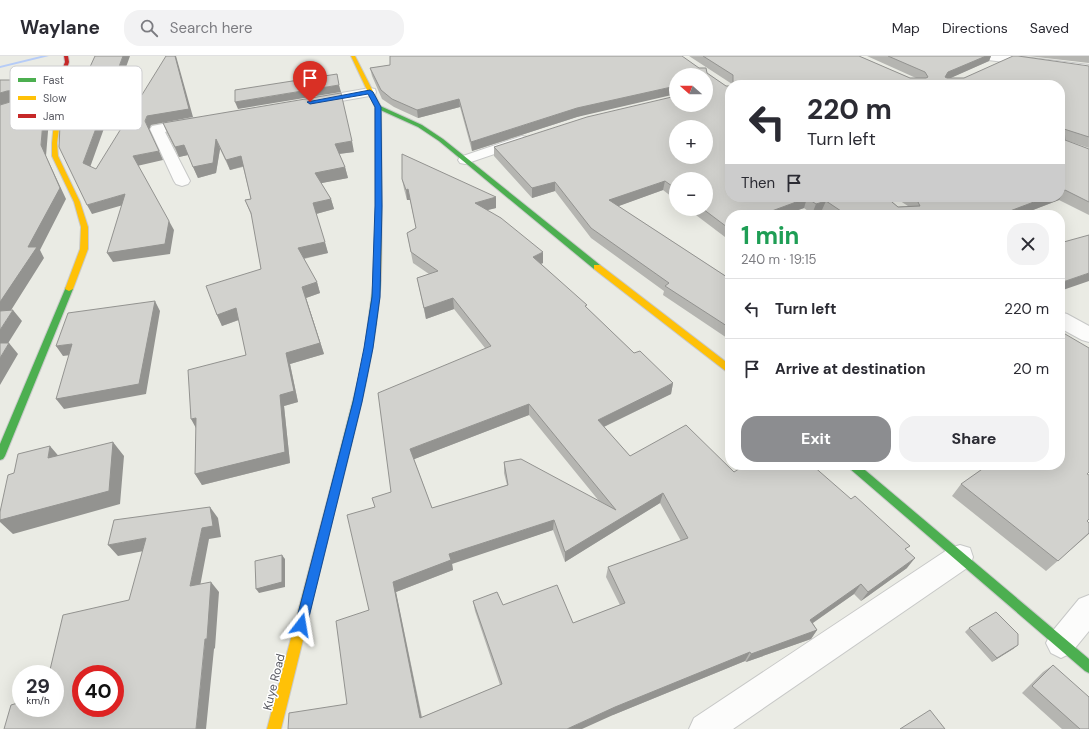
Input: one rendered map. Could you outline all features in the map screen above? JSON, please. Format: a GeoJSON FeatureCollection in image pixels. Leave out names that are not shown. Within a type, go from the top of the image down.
{"type":"FeatureCollection","features":[{"type":"Feature","properties":{"kind":"street"},"geometry":{"type":"LineString","coordinates":[[66,56],[66,66]]}},
{"type":"Feature","properties":{"kind":"street","name":"Kuye Road"},"geometry":{"type":"LineString","coordinates":[[274,729],[358,402],[369,348],[376,297],[379,206],[378,107],[353,56]]}},
{"type":"Feature","properties":{"kind":"street"},"geometry":{"type":"LineString","coordinates":[[988,56],[1089,69]]}},
{"type":"Feature","properties":{"kind":"street"},"geometry":{"type":"LineString","coordinates":[[1039,63],[1055,56]]}},
{"type":"Feature","properties":{"kind":"street"},"geometry":{"type":"LineString","coordinates":[[986,69],[1005,58]]}},
{"type":"Feature","properties":{"kind":"street"},"geometry":{"type":"LineString","coordinates":[[300,104],[370,92]]}},
{"type":"Feature","properties":{"kind":"street"},"geometry":{"type":"LineString","coordinates":[[0,110],[10,107]]}},
{"type":"Feature","properties":{"kind":"street"},"geometry":{"type":"LineString","coordinates":[[378,107],[420,126],[441,140],[540,222],[725,366]]}},
{"type":"Feature","properties":{"kind":"street"},"geometry":{"type":"LineString","coordinates":[[182,181],[160,137],[158,129],[206,120]]}},
{"type":"Feature","properties":{"kind":"street"},"geometry":{"type":"LineString","coordinates":[[0,456],[81,261],[85,244],[86,229],[81,210],[55,156],[56,130]]}},
{"type":"Feature","properties":{"kind":"street"},"geometry":{"type":"LineString","coordinates":[[465,160],[534,136]]}},
{"type":"Feature","properties":{"kind":"street"},"geometry":{"type":"LineString","coordinates":[[1065,322],[1089,335]]}},
{"type":"Feature","properties":{"kind":"street"},"geometry":{"type":"LineString","coordinates":[[858,470],[1089,667]]}},
{"type":"Feature","properties":{"kind":"street"},"geometry":{"type":"LineString","coordinates":[[705,729],[960,557]]}},
{"type":"Feature","properties":{"kind":"street"},"geometry":{"type":"LineString","coordinates":[[1061,643],[1089,608]]}},
{"type":"Feature","properties":{"kind":"building"},"geometry":{"type":"Polygon","coordinates":[[[95,56],[123,56],[119,66],[90,66],[95,56]]]}},
{"type":"Feature","properties":{"kind":"building"},"geometry":{"type":"Polygon","coordinates":[[[166,56],[175,56],[189,109],[147,116],[145,121],[159,151],[133,156],[169,221],[165,244],[107,253],[125,194],[87,205],[59,147],[60,130],[95,130],[83,163],[96,169],[120,130],[142,130],[142,95],[166,56]]]}},
{"type":"Feature","properties":{"kind":"building"},"geometry":{"type":"Polygon","coordinates":[[[390,56],[682,56],[699,68],[669,68],[669,88],[577,108],[471,142],[459,99],[417,110],[392,99],[381,90],[370,68],[390,65],[390,56]]]}},
{"type":"Feature","properties":{"kind":"building"},"geometry":{"type":"Polygon","coordinates":[[[703,56],[859,56],[910,78],[928,77],[925,72],[888,56],[986,56],[948,72],[945,77],[947,78],[964,78],[1013,56],[1089,66],[1089,137],[1065,129],[1065,80],[733,80],[733,75],[703,56]]]}},
{"type":"Feature","properties":{"kind":"building"},"geometry":{"type":"Polygon","coordinates":[[[337,74],[339,85],[235,102],[235,90],[337,74]]]}},
{"type":"Feature","properties":{"kind":"building"},"geometry":{"type":"Polygon","coordinates":[[[713,77],[725,85],[725,202],[796,202],[775,210],[725,210],[725,226],[712,216],[713,172],[669,172],[669,184],[665,181],[609,200],[725,276],[725,325],[665,286],[669,283],[591,228],[555,182],[532,188],[494,147],[587,117],[669,98],[669,112],[713,112],[713,77]]]}},
{"type":"Feature","properties":{"kind":"building"},"geometry":{"type":"Polygon","coordinates":[[[0,80],[10,80],[10,91],[0,93],[0,80]]]}},
{"type":"Feature","properties":{"kind":"building"},"geometry":{"type":"Polygon","coordinates":[[[341,93],[352,141],[335,144],[345,167],[315,173],[331,199],[313,203],[325,242],[298,248],[317,282],[302,287],[320,343],[286,353],[294,391],[280,395],[285,452],[195,474],[196,418],[191,419],[188,370],[246,355],[236,308],[217,315],[206,286],[261,269],[251,213],[245,200],[251,199],[241,156],[226,160],[216,139],[213,163],[193,167],[184,145],[175,147],[163,123],[341,93]]]}},
{"type":"Feature","properties":{"kind":"building"},"geometry":{"type":"Polygon","coordinates":[[[10,102],[10,130],[42,130],[41,145],[60,188],[28,247],[37,247],[0,302],[0,105],[10,102]]]}},
{"type":"Feature","properties":{"kind":"building"},"geometry":{"type":"Polygon","coordinates":[[[1065,140],[1089,149],[1089,202],[1065,190],[1065,140]]]}},
{"type":"Feature","properties":{"kind":"building"},"geometry":{"type":"Polygon","coordinates":[[[402,154],[496,197],[475,203],[501,218],[543,252],[533,257],[587,305],[585,306],[634,353],[640,351],[673,383],[598,420],[630,456],[686,425],[725,463],[725,470],[732,470],[734,472],[737,470],[818,470],[851,499],[855,496],[910,546],[905,549],[915,558],[868,592],[861,584],[810,620],[817,630],[751,654],[750,652],[615,707],[567,729],[288,729],[289,713],[347,704],[336,621],[369,610],[347,515],[375,507],[372,498],[391,492],[378,393],[491,346],[453,298],[424,308],[417,278],[438,271],[411,252],[407,233],[416,228],[408,189],[406,190],[402,179],[402,154]],[[529,404],[410,449],[432,508],[508,485],[504,462],[521,459],[616,510],[529,404]],[[663,493],[565,552],[554,520],[449,554],[451,560],[393,582],[420,718],[502,684],[473,601],[497,592],[503,605],[557,585],[573,623],[625,603],[608,567],[688,538],[663,493]]]}},
{"type":"Feature","properties":{"kind":"building"},"geometry":{"type":"Polygon","coordinates":[[[828,202],[892,202],[898,207],[920,206],[918,202],[1034,202],[1013,210],[840,210],[828,202]]]}},
{"type":"Feature","properties":{"kind":"building"},"geometry":{"type":"Polygon","coordinates":[[[1089,235],[1089,273],[1065,281],[1065,242],[1089,235]]]}},
{"type":"Feature","properties":{"kind":"building"},"geometry":{"type":"Polygon","coordinates":[[[155,301],[139,384],[56,399],[72,344],[56,346],[68,313],[155,301]]]}},
{"type":"Feature","properties":{"kind":"building"},"geometry":{"type":"Polygon","coordinates":[[[13,310],[0,330],[0,311],[13,310]]]}},
{"type":"Feature","properties":{"kind":"building"},"geometry":{"type":"Polygon","coordinates":[[[1065,334],[1089,348],[1089,472],[1087,474],[1089,475],[1089,519],[1087,521],[1089,523],[1089,533],[1058,561],[961,484],[981,470],[1065,470],[1065,334]]]}},
{"type":"Feature","properties":{"kind":"building"},"geometry":{"type":"Polygon","coordinates":[[[0,343],[9,343],[0,358],[0,343]]]}},
{"type":"Feature","properties":{"kind":"building"},"geometry":{"type":"Polygon","coordinates":[[[113,442],[109,491],[0,520],[0,512],[8,475],[14,473],[18,454],[50,446],[48,458],[113,442]]]}},
{"type":"Feature","properties":{"kind":"building"},"geometry":{"type":"Polygon","coordinates":[[[210,507],[213,526],[202,528],[190,586],[211,582],[207,639],[205,639],[196,729],[4,729],[12,705],[12,717],[64,717],[64,665],[51,665],[63,615],[129,600],[146,538],[108,545],[114,520],[210,507]]]}},
{"type":"Feature","properties":{"kind":"building"},"geometry":{"type":"Polygon","coordinates":[[[282,555],[282,582],[256,589],[255,561],[282,555]]]}},
{"type":"Feature","properties":{"kind":"building"},"geometry":{"type":"Polygon","coordinates":[[[996,612],[1018,634],[1018,645],[997,658],[969,628],[996,612]]]}},
{"type":"Feature","properties":{"kind":"building"},"geometry":{"type":"Polygon","coordinates":[[[1053,665],[1089,697],[1089,729],[1080,729],[1032,686],[1053,665]]]}},
{"type":"Feature","properties":{"kind":"building"},"geometry":{"type":"Polygon","coordinates":[[[930,710],[945,729],[900,729],[930,710]]]}},
{"type":"Feature","properties":{"kind":"waterway"},"geometry":{"type":"LineString","coordinates":[[0,67],[47,56]]}},
{"type":"Feature","properties":{"kind":"traffic: fast"},"geometry":{"type":"LineString","coordinates":[[378,107],[420,126],[441,140],[597,267]]}},
{"type":"Feature","properties":{"kind":"traffic: fast"},"geometry":{"type":"LineString","coordinates":[[334,494],[355,415],[367,361],[372,334],[377,280]]}},
{"type":"Feature","properties":{"kind":"traffic: fast"},"geometry":{"type":"LineString","coordinates":[[0,456],[69,289]]}},
{"type":"Feature","properties":{"kind":"traffic: fast"},"geometry":{"type":"LineString","coordinates":[[858,470],[1089,667]]}},
{"type":"Feature","properties":{"kind":"traffic: slow"},"geometry":{"type":"LineString","coordinates":[[353,56],[378,107],[379,206],[377,280]]}},
{"type":"Feature","properties":{"kind":"traffic: slow"},"geometry":{"type":"LineString","coordinates":[[56,130],[54,152],[56,160],[77,202],[85,227],[84,249],[69,289]]}},
{"type":"Feature","properties":{"kind":"traffic: slow"},"geometry":{"type":"LineString","coordinates":[[597,267],[725,366]]}},
{"type":"Feature","properties":{"kind":"traffic: slow"},"geometry":{"type":"LineString","coordinates":[[274,729],[334,494]]}},
{"type":"Feature","properties":{"kind":"traffic: jam"},"geometry":{"type":"LineString","coordinates":[[66,56],[67,62],[66,66]]}},
{"type":"Feature","properties":{"kind":"route"},"geometry":{"type":"LineString","coordinates":[[301,625],[358,402],[369,348],[376,297],[379,206],[378,107],[370,92],[310,102]]}}]}
